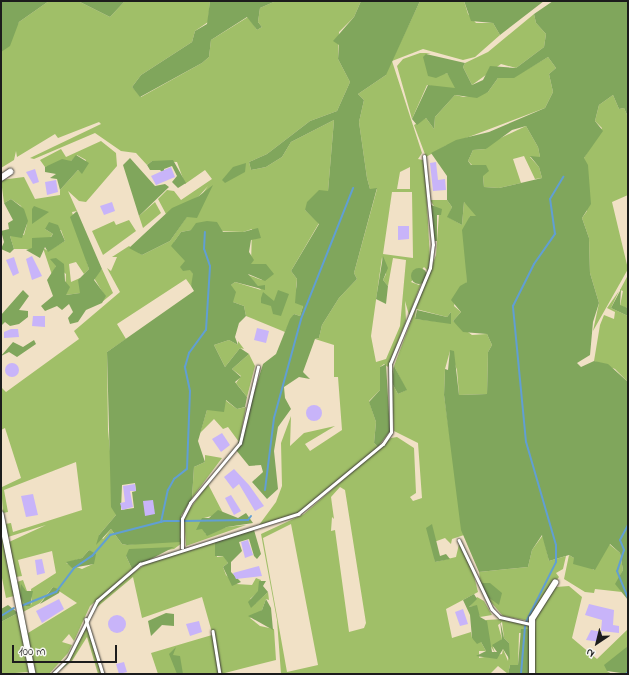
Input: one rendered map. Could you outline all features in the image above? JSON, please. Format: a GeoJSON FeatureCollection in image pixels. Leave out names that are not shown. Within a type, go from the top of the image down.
{"type":"FeatureCollection","features":[{"type":"Feature","properties":{"kind":"street"},"geometry":{"type":"LineString","coordinates":[[1,178],[10,172]]}},
{"type":"Feature","properties":{"kind":"street"},"geometry":{"type":"LineString","coordinates":[[1,514],[33,674]]}},
{"type":"Feature","properties":{"kind":"street"},"geometry":{"type":"LineString","coordinates":[[532,674],[531,624],[535,610],[555,583]]}},
{"type":"Feature","properties":{"kind":"lane"},"geometry":{"type":"LineString","coordinates":[[52,674],[68,659],[86,619],[97,601],[140,564],[182,548],[298,514],[383,444],[391,432],[390,364],[430,268],[433,245],[424,156]]}},
{"type":"Feature","properties":{"kind":"lane"},"geometry":{"type":"LineString","coordinates":[[182,548],[182,519],[190,503],[240,443],[258,367]]}},
{"type":"Feature","properties":{"kind":"lane"},"geometry":{"type":"LineString","coordinates":[[459,540],[492,609],[500,617],[531,624]]}},
{"type":"Feature","properties":{"kind":"lane"},"geometry":{"type":"LineString","coordinates":[[86,619],[103,674]]}},
{"type":"Feature","properties":{"kind":"lane"},"geometry":{"type":"LineString","coordinates":[[213,631],[220,674]]}},
{"type":"Feature","properties":{"kind":"green space"},"geometry":{"type":"Polygon","coordinates":[[[1,1],[49,1],[19,22],[10,46],[1,52],[1,1]]]}},
{"type":"Feature","properties":{"kind":"green space"},"geometry":{"type":"Polygon","coordinates":[[[49,1],[78,1],[110,17],[125,1],[210,1],[208,22],[195,31],[192,42],[141,75],[132,87],[141,97],[202,63],[209,57],[211,40],[248,17],[257,30],[262,27],[258,22],[260,8],[276,1],[361,1],[354,17],[339,32],[338,59],[350,82],[337,111],[310,121],[267,154],[249,162],[251,170],[266,167],[282,157],[291,142],[334,120],[328,191],[305,210],[319,223],[291,271],[297,279],[296,287],[303,306],[300,316],[294,314],[285,332],[246,316],[244,306],[233,302],[231,285],[235,282],[261,290],[248,275],[262,280],[261,264],[251,264],[252,229],[243,232],[191,230],[181,232],[174,242],[195,277],[191,286],[186,279],[117,324],[126,339],[107,352],[108,430],[116,515],[99,535],[103,539],[111,529],[122,544],[127,545],[183,538],[182,543],[174,549],[126,556],[132,569],[90,606],[74,641],[69,634],[62,642],[72,645],[68,653],[49,674],[33,674],[17,582],[23,580],[32,605],[31,589],[56,573],[52,551],[18,560],[22,576],[16,577],[9,542],[46,525],[8,537],[5,524],[11,523],[13,532],[82,510],[76,462],[4,490],[8,512],[3,513],[1,484],[2,487],[21,478],[5,428],[1,430],[1,387],[6,392],[79,339],[74,331],[120,292],[107,268],[111,271],[117,257],[112,257],[129,246],[142,255],[170,241],[208,186],[199,196],[166,214],[158,199],[167,190],[174,191],[181,200],[212,179],[205,170],[185,184],[177,162],[152,161],[147,165],[136,153],[121,151],[95,133],[34,159],[30,158],[101,124],[99,122],[58,138],[55,134],[17,157],[16,151],[14,160],[1,168],[1,52],[19,22],[49,1]],[[89,550],[82,558],[66,563],[82,569],[93,564],[95,556],[89,550]],[[53,587],[40,603],[23,612],[28,633],[77,603],[53,587]]]}},
{"type":"Feature","properties":{"kind":"green space"},"geometry":{"type":"Polygon","coordinates":[[[78,1],[125,1],[110,17],[78,1]]]}},
{"type":"Feature","properties":{"kind":"green space"},"geometry":{"type":"Polygon","coordinates":[[[210,1],[276,1],[260,8],[258,22],[262,27],[257,30],[247,17],[211,40],[209,57],[202,63],[140,97],[132,87],[141,75],[192,42],[195,31],[207,24],[210,1]]]}},
{"type":"Feature","properties":{"kind":"green space"},"geometry":{"type":"Polygon","coordinates":[[[361,1],[420,1],[386,75],[358,94],[364,100],[359,122],[367,178],[370,189],[377,188],[354,273],[357,279],[339,298],[322,325],[319,338],[315,339],[303,372],[310,379],[299,377],[284,387],[285,398],[291,409],[278,427],[274,451],[278,489],[267,499],[252,482],[263,472],[261,465],[249,466],[236,450],[263,364],[276,354],[290,319],[294,314],[300,316],[303,306],[295,303],[297,279],[291,271],[319,224],[305,210],[307,202],[319,190],[328,191],[334,120],[291,142],[282,157],[266,167],[251,170],[249,162],[267,154],[310,121],[337,111],[350,82],[338,59],[339,45],[333,41],[354,17],[361,1]]]}},
{"type":"Feature","properties":{"kind":"green space"},"geometry":{"type":"Polygon","coordinates":[[[420,1],[464,1],[468,14],[476,23],[493,23],[500,35],[475,57],[463,60],[423,49],[392,61],[422,153],[418,159],[423,160],[425,168],[430,259],[428,271],[424,267],[411,282],[419,285],[423,279],[409,315],[405,301],[406,321],[388,367],[384,364],[380,367],[380,390],[369,401],[376,422],[374,443],[378,447],[298,513],[259,525],[276,502],[282,486],[281,443],[291,416],[290,446],[304,433],[335,426],[305,444],[310,451],[342,430],[338,377],[334,377],[334,345],[315,339],[319,338],[322,325],[339,298],[357,279],[354,273],[377,189],[370,189],[367,178],[359,122],[364,100],[358,94],[386,75],[386,73],[420,1]],[[410,167],[400,172],[397,189],[410,189],[410,167]],[[392,192],[383,254],[413,258],[412,192],[392,192]],[[382,257],[371,336],[376,362],[386,359],[400,326],[406,260],[393,258],[388,286],[383,280],[386,274],[382,257]]]}},
{"type":"Feature","properties":{"kind":"green space"},"geometry":{"type":"Polygon","coordinates":[[[464,1],[544,1],[500,35],[493,23],[471,21],[464,1]]]}},
{"type":"Feature","properties":{"kind":"green space"},"geometry":{"type":"Polygon","coordinates":[[[553,1],[628,1],[628,117],[624,108],[619,109],[613,95],[599,105],[595,121],[603,131],[584,158],[588,165],[591,204],[582,218],[589,238],[590,273],[599,303],[593,322],[590,355],[577,363],[581,367],[594,361],[608,364],[628,382],[628,600],[615,584],[623,570],[620,553],[610,544],[595,570],[573,564],[574,558],[569,555],[549,561],[542,535],[532,550],[528,567],[479,572],[461,530],[444,395],[445,369],[448,370],[450,350],[454,351],[459,395],[487,394],[488,352],[492,345],[487,334],[463,332],[453,321],[461,312],[451,300],[460,286],[467,282],[462,230],[470,216],[476,216],[464,202],[462,225],[447,217],[452,207],[447,200],[447,176],[431,153],[456,140],[489,132],[545,108],[553,92],[549,74],[556,68],[548,57],[514,78],[498,78],[488,92],[477,98],[455,95],[435,117],[434,129],[426,118],[417,125],[412,119],[428,85],[455,88],[447,73],[436,78],[428,76],[423,57],[426,54],[465,63],[463,67],[472,85],[483,80],[490,66],[516,68],[544,47],[546,34],[536,23],[534,14],[553,1]],[[526,126],[512,130],[486,149],[473,150],[468,161],[471,165],[486,165],[489,171],[483,176],[484,187],[499,188],[542,178],[539,167],[530,156],[540,157],[538,147],[526,126]]]}},
{"type":"Feature","properties":{"kind":"green space"},"geometry":{"type":"Polygon","coordinates":[[[534,14],[536,23],[546,34],[544,47],[516,68],[501,64],[472,85],[463,67],[465,63],[488,52],[534,14]]]}},
{"type":"Feature","properties":{"kind":"green space"},"geometry":{"type":"Polygon","coordinates":[[[420,53],[431,53],[426,54],[439,75],[447,73],[455,84],[455,88],[449,90],[427,85],[412,119],[397,66],[403,59],[420,53]]]}},
{"type":"Feature","properties":{"kind":"green space"},"geometry":{"type":"Polygon","coordinates":[[[548,57],[556,68],[549,74],[553,92],[545,108],[445,146],[426,157],[414,125],[426,118],[434,129],[435,117],[455,95],[464,97],[488,92],[498,78],[514,77],[548,57]]]}},
{"type":"Feature","properties":{"kind":"green space"},"geometry":{"type":"Polygon","coordinates":[[[613,95],[619,109],[624,108],[628,117],[628,195],[612,202],[628,269],[593,331],[599,303],[590,273],[589,238],[582,218],[587,211],[584,158],[602,128],[595,121],[599,105],[613,95]]]}},
{"type":"Feature","properties":{"kind":"green space"},"geometry":{"type":"Polygon","coordinates":[[[526,126],[538,147],[540,157],[530,157],[539,167],[542,178],[535,179],[524,156],[513,159],[521,183],[499,188],[484,187],[483,176],[468,161],[473,150],[486,149],[488,144],[526,126]]]}},
{"type":"Feature","properties":{"kind":"green space"},"geometry":{"type":"Polygon","coordinates":[[[101,141],[116,153],[117,166],[86,202],[79,201],[68,191],[77,211],[72,212],[89,269],[84,274],[76,262],[69,264],[71,282],[80,278],[81,293],[65,295],[66,274],[56,266],[52,275],[43,248],[48,251],[65,241],[61,230],[45,229],[53,234],[48,240],[32,238],[32,249],[14,249],[10,236],[24,235],[27,224],[21,206],[11,199],[4,203],[1,180],[24,177],[35,199],[60,195],[60,190],[78,170],[82,173],[86,160],[77,155],[71,161],[45,167],[40,160],[61,149],[66,157],[101,141]]]}},
{"type":"Feature","properties":{"kind":"green space"},"geometry":{"type":"Polygon","coordinates":[[[76,155],[89,163],[82,174],[78,170],[60,190],[57,179],[50,178],[56,174],[45,172],[45,167],[62,159],[71,161],[76,155]]]}},
{"type":"Feature","properties":{"kind":"green space"},"geometry":{"type":"Polygon","coordinates":[[[130,158],[155,186],[165,184],[169,187],[139,216],[123,165],[130,158]]]}},
{"type":"Feature","properties":{"kind":"green space"},"geometry":{"type":"Polygon","coordinates":[[[173,160],[186,183],[178,188],[172,182],[177,176],[172,166],[164,169],[164,174],[160,170],[150,170],[147,165],[152,161],[173,160]]]}},
{"type":"Feature","properties":{"kind":"green space"},"geometry":{"type":"Polygon","coordinates":[[[246,163],[245,172],[225,183],[222,180],[233,167],[246,163]]]}},
{"type":"Feature","properties":{"kind":"green space"},"geometry":{"type":"Polygon","coordinates":[[[213,185],[197,218],[187,217],[170,241],[142,255],[129,248],[172,208],[199,196],[213,185]]]}},
{"type":"Feature","properties":{"kind":"green space"},"geometry":{"type":"Polygon","coordinates":[[[11,199],[24,209],[28,221],[22,238],[10,236],[14,249],[10,253],[1,249],[4,242],[1,231],[9,229],[8,223],[13,220],[4,203],[11,199]]]}},
{"type":"Feature","properties":{"kind":"green space"},"geometry":{"type":"Polygon","coordinates":[[[430,200],[447,200],[452,207],[448,217],[462,225],[464,202],[474,210],[477,216],[470,216],[466,228],[467,282],[456,296],[454,306],[461,312],[453,321],[472,335],[487,334],[492,345],[488,352],[487,394],[459,395],[457,370],[450,351],[445,369],[444,395],[464,535],[452,539],[451,544],[445,538],[434,542],[432,525],[435,562],[456,557],[459,544],[471,564],[478,592],[446,609],[452,638],[471,632],[472,638],[481,642],[486,651],[479,651],[479,658],[502,654],[503,649],[508,661],[509,643],[504,638],[502,622],[498,625],[502,639],[493,647],[495,653],[490,645],[486,620],[504,619],[529,625],[530,633],[519,633],[518,666],[510,665],[508,674],[498,666],[490,674],[281,674],[277,620],[261,534],[304,514],[391,438],[397,437],[414,448],[416,493],[410,497],[413,501],[422,498],[418,443],[394,431],[391,374],[394,366],[436,255],[439,214],[430,200]],[[416,309],[415,319],[451,323],[451,312],[447,317],[416,309]],[[394,366],[392,383],[398,394],[406,390],[394,366]],[[340,487],[331,497],[334,519],[332,517],[331,531],[335,530],[349,632],[364,628],[366,623],[345,490],[340,487]],[[291,524],[263,538],[287,672],[318,665],[291,524]]]}},
{"type":"Feature","properties":{"kind":"green space"},"geometry":{"type":"Polygon","coordinates":[[[155,202],[161,213],[143,228],[139,216],[155,202]]]}},
{"type":"Feature","properties":{"kind":"green space"},"geometry":{"type":"Polygon","coordinates":[[[431,205],[442,209],[441,215],[437,215],[437,241],[434,241],[431,205]]]}},
{"type":"Feature","properties":{"kind":"green space"},"geometry":{"type":"Polygon","coordinates":[[[34,206],[49,212],[32,224],[32,209],[34,206]]]}},
{"type":"Feature","properties":{"kind":"green space"},"geometry":{"type":"Polygon","coordinates":[[[77,211],[102,269],[94,280],[106,296],[102,303],[86,310],[78,322],[70,324],[68,318],[73,312],[69,304],[62,310],[57,306],[45,311],[41,306],[53,296],[47,280],[56,266],[50,259],[56,258],[64,264],[65,281],[70,287],[66,295],[80,293],[78,280],[89,269],[70,217],[77,211]]]}},
{"type":"Feature","properties":{"kind":"green space"},"geometry":{"type":"Polygon","coordinates":[[[129,220],[136,231],[103,255],[92,231],[114,221],[116,225],[129,220]]]}},
{"type":"Feature","properties":{"kind":"green space"},"geometry":{"type":"Polygon","coordinates":[[[207,221],[217,222],[223,232],[243,232],[258,228],[261,238],[251,240],[249,252],[254,260],[251,264],[266,264],[274,274],[265,281],[248,274],[258,286],[265,285],[265,290],[235,282],[231,285],[236,292],[233,302],[244,306],[246,316],[239,323],[235,337],[238,345],[229,340],[214,345],[225,367],[240,348],[249,354],[232,369],[241,377],[235,382],[247,397],[245,407],[237,409],[226,400],[224,412],[207,410],[198,441],[205,462],[194,467],[192,498],[181,516],[180,542],[127,545],[122,544],[111,529],[96,545],[99,535],[116,515],[111,507],[107,352],[194,291],[191,286],[193,274],[190,270],[183,271],[180,267],[185,261],[171,246],[181,232],[191,230],[196,223],[207,221]],[[135,483],[122,485],[121,510],[134,508],[132,492],[136,491],[135,483]]]}},
{"type":"Feature","properties":{"kind":"green space"},"geometry":{"type":"Polygon","coordinates":[[[49,222],[58,225],[65,241],[48,252],[45,247],[40,258],[26,250],[32,248],[32,238],[51,237],[53,234],[45,229],[49,222]]]}},
{"type":"Feature","properties":{"kind":"green space"},"geometry":{"type":"Polygon","coordinates":[[[383,256],[388,268],[383,280],[388,286],[386,304],[376,299],[383,256]]]}},
{"type":"Feature","properties":{"kind":"green space"},"geometry":{"type":"Polygon","coordinates":[[[419,268],[425,270],[427,276],[425,282],[419,284],[413,282],[411,276],[413,270],[419,268]]]}},
{"type":"Feature","properties":{"kind":"green space"},"geometry":{"type":"Polygon","coordinates":[[[102,269],[113,293],[102,302],[105,296],[94,278],[102,269]]]}},
{"type":"Feature","properties":{"kind":"green space"},"geometry":{"type":"Polygon","coordinates":[[[628,275],[628,308],[620,306],[623,291],[620,290],[628,275]]]}},
{"type":"Feature","properties":{"kind":"green space"},"geometry":{"type":"Polygon","coordinates":[[[621,289],[620,305],[628,308],[628,316],[611,308],[621,289]]]}},
{"type":"Feature","properties":{"kind":"green space"},"geometry":{"type":"Polygon","coordinates":[[[23,290],[29,296],[19,310],[28,311],[28,317],[19,324],[10,326],[5,322],[1,326],[1,315],[23,290]]]}},
{"type":"Feature","properties":{"kind":"green space"},"geometry":{"type":"Polygon","coordinates":[[[278,290],[289,294],[281,316],[273,314],[271,306],[261,303],[263,292],[274,301],[278,290]]]}},
{"type":"Feature","properties":{"kind":"green space"},"geometry":{"type":"Polygon","coordinates":[[[619,291],[611,308],[628,316],[628,382],[615,369],[594,361],[600,325],[604,315],[614,319],[615,312],[607,308],[619,291]]]}},
{"type":"Feature","properties":{"kind":"green space"},"geometry":{"type":"Polygon","coordinates":[[[417,310],[447,317],[451,312],[451,324],[415,319],[417,310]]]}},
{"type":"Feature","properties":{"kind":"green space"},"geometry":{"type":"Polygon","coordinates":[[[34,340],[36,344],[17,357],[9,352],[1,356],[13,342],[23,347],[34,340]]]}},
{"type":"Feature","properties":{"kind":"green space"},"geometry":{"type":"Polygon","coordinates":[[[229,340],[238,345],[238,341],[244,349],[240,348],[225,367],[214,345],[229,340]]]}},
{"type":"Feature","properties":{"kind":"green space"},"geometry":{"type":"Polygon","coordinates":[[[249,354],[255,366],[247,397],[236,383],[241,376],[232,369],[249,354]]]}},
{"type":"Feature","properties":{"kind":"green space"},"geometry":{"type":"Polygon","coordinates":[[[386,364],[390,431],[378,447],[374,443],[376,422],[369,402],[380,390],[380,367],[386,364]]]}},
{"type":"Feature","properties":{"kind":"green space"},"geometry":{"type":"Polygon","coordinates":[[[394,366],[407,390],[398,394],[392,383],[394,366]]]}},
{"type":"Feature","properties":{"kind":"green space"},"geometry":{"type":"Polygon","coordinates":[[[225,400],[237,409],[246,407],[239,442],[228,427],[223,429],[214,419],[200,433],[207,410],[216,410],[225,400]]]}},
{"type":"Feature","properties":{"kind":"green space"},"geometry":{"type":"Polygon","coordinates":[[[205,455],[222,458],[192,498],[194,467],[205,462],[205,455]]]}},
{"type":"Feature","properties":{"kind":"green space"},"geometry":{"type":"Polygon","coordinates":[[[208,484],[223,513],[204,518],[205,534],[227,527],[246,525],[186,546],[184,517],[208,484]]]}},
{"type":"Feature","properties":{"kind":"green space"},"geometry":{"type":"Polygon","coordinates":[[[218,510],[238,518],[246,513],[253,523],[227,527],[207,536],[202,529],[196,530],[202,518],[209,518],[218,510]]]}},
{"type":"Feature","properties":{"kind":"green space"},"geometry":{"type":"Polygon","coordinates":[[[1,523],[14,596],[6,598],[1,573],[1,523]]]}},
{"type":"Feature","properties":{"kind":"green space"},"geometry":{"type":"Polygon","coordinates":[[[432,524],[440,556],[446,554],[450,559],[435,562],[426,528],[432,524]]]}},
{"type":"Feature","properties":{"kind":"green space"},"geometry":{"type":"Polygon","coordinates":[[[254,530],[261,554],[257,559],[254,556],[249,539],[239,542],[242,551],[231,562],[231,572],[241,582],[232,586],[223,567],[228,563],[223,556],[215,556],[215,542],[254,530]]]}},
{"type":"Feature","properties":{"kind":"green space"},"geometry":{"type":"Polygon","coordinates":[[[543,535],[549,561],[566,556],[563,569],[556,573],[559,577],[536,607],[530,621],[503,616],[482,592],[479,572],[528,567],[532,550],[543,535]]]}},
{"type":"Feature","properties":{"kind":"green space"},"geometry":{"type":"Polygon","coordinates":[[[215,542],[217,557],[224,556],[228,563],[223,567],[226,575],[236,584],[252,585],[256,578],[261,580],[259,591],[250,599],[256,603],[268,592],[269,600],[266,599],[262,610],[250,618],[260,626],[274,629],[276,660],[221,674],[158,674],[151,653],[212,635],[202,597],[142,618],[133,577],[90,613],[111,589],[147,563],[215,542]]]}},
{"type":"Feature","properties":{"kind":"green space"},"geometry":{"type":"Polygon","coordinates":[[[609,544],[620,553],[623,570],[616,584],[622,592],[595,589],[594,593],[585,592],[564,579],[569,555],[594,570],[609,544]]]}},
{"type":"Feature","properties":{"kind":"green space"},"geometry":{"type":"Polygon","coordinates":[[[174,547],[132,569],[126,556],[129,549],[174,547]]]}},
{"type":"Feature","properties":{"kind":"green space"},"geometry":{"type":"Polygon","coordinates":[[[89,550],[96,554],[94,564],[72,568],[66,562],[82,558],[89,550]]]}},
{"type":"Feature","properties":{"kind":"green space"},"geometry":{"type":"Polygon","coordinates":[[[259,581],[266,581],[263,586],[268,592],[251,608],[248,602],[258,591],[259,581]]]}},
{"type":"Feature","properties":{"kind":"green space"},"geometry":{"type":"Polygon","coordinates":[[[482,583],[490,583],[502,593],[499,605],[485,595],[482,583]]]}},
{"type":"Feature","properties":{"kind":"green space"},"geometry":{"type":"Polygon","coordinates":[[[21,584],[26,591],[33,591],[30,606],[26,606],[20,597],[21,584]]]}},
{"type":"Feature","properties":{"kind":"green space"},"geometry":{"type":"Polygon","coordinates":[[[569,586],[582,597],[572,638],[597,659],[628,629],[628,646],[607,671],[612,674],[533,674],[536,613],[556,587],[569,586]]]}},
{"type":"Feature","properties":{"kind":"green space"},"geometry":{"type":"Polygon","coordinates":[[[53,587],[60,590],[59,593],[40,604],[53,587]]]}},
{"type":"Feature","properties":{"kind":"green space"},"geometry":{"type":"Polygon","coordinates":[[[474,594],[477,599],[469,607],[477,605],[480,617],[487,621],[492,652],[497,652],[492,645],[502,639],[500,620],[504,638],[509,643],[510,660],[503,649],[497,659],[476,656],[486,651],[481,642],[477,644],[472,638],[470,615],[463,600],[474,594]]]}},
{"type":"Feature","properties":{"kind":"green space"},"geometry":{"type":"Polygon","coordinates":[[[477,597],[484,601],[492,615],[480,617],[475,606],[469,607],[477,597]]]}},
{"type":"Feature","properties":{"kind":"green space"},"geometry":{"type":"Polygon","coordinates":[[[266,599],[271,608],[273,630],[248,616],[262,610],[266,599]]]}},
{"type":"Feature","properties":{"kind":"green space"},"geometry":{"type":"Polygon","coordinates":[[[8,605],[18,613],[1,622],[1,609],[8,605]]]}},
{"type":"Feature","properties":{"kind":"green space"},"geometry":{"type":"Polygon","coordinates":[[[18,613],[29,672],[1,674],[1,622],[18,613]]]}},
{"type":"Feature","properties":{"kind":"green space"},"geometry":{"type":"Polygon","coordinates":[[[166,613],[174,614],[174,626],[162,625],[151,636],[148,621],[166,613]]]}},
{"type":"Feature","properties":{"kind":"green space"},"geometry":{"type":"Polygon","coordinates":[[[85,627],[90,633],[101,674],[98,674],[87,637],[72,661],[55,674],[75,649],[85,627]]]}},
{"type":"Feature","properties":{"kind":"green space"},"geometry":{"type":"Polygon","coordinates":[[[521,629],[528,629],[531,635],[529,674],[508,674],[510,665],[518,665],[521,629]]]}},
{"type":"Feature","properties":{"kind":"green space"},"geometry":{"type":"Polygon","coordinates":[[[628,646],[628,674],[607,671],[604,665],[628,646]]]}},
{"type":"Feature","properties":{"kind":"green space"},"geometry":{"type":"Polygon","coordinates":[[[176,647],[173,655],[180,656],[183,674],[177,674],[169,654],[176,647]]]}},
{"type":"Feature","properties":{"kind":"building"},"geometry":{"type":"Polygon","coordinates":[[[436,162],[438,180],[445,179],[446,190],[433,191],[430,163],[436,162]]]}},
{"type":"Feature","properties":{"kind":"building"},"geometry":{"type":"Polygon","coordinates":[[[171,167],[175,177],[156,185],[151,176],[171,167]]]}},
{"type":"Feature","properties":{"kind":"building"},"geometry":{"type":"Polygon","coordinates":[[[35,169],[39,182],[33,184],[26,172],[35,169]]]}},
{"type":"Feature","properties":{"kind":"building"},"geometry":{"type":"Polygon","coordinates":[[[56,180],[58,192],[47,195],[45,182],[56,180]]]}},
{"type":"Feature","properties":{"kind":"building"},"geometry":{"type":"Polygon","coordinates":[[[112,202],[115,211],[104,215],[100,206],[112,202]]]}},
{"type":"Feature","properties":{"kind":"building"},"geometry":{"type":"Polygon","coordinates":[[[398,226],[409,226],[409,239],[398,240],[398,226]]]}},
{"type":"Feature","properties":{"kind":"building"},"geometry":{"type":"Polygon","coordinates":[[[32,256],[42,276],[32,280],[26,259],[32,256]]]}},
{"type":"Feature","properties":{"kind":"building"},"geometry":{"type":"Polygon","coordinates":[[[14,257],[19,273],[13,276],[6,260],[14,257]]]}},
{"type":"Feature","properties":{"kind":"building"},"geometry":{"type":"Polygon","coordinates":[[[33,316],[45,316],[45,327],[32,326],[33,316]]]}},
{"type":"Feature","properties":{"kind":"building"},"geometry":{"type":"Polygon","coordinates":[[[257,328],[269,331],[266,343],[254,340],[257,328]]]}},
{"type":"Feature","properties":{"kind":"building"},"geometry":{"type":"Polygon","coordinates":[[[11,329],[18,329],[19,337],[4,338],[4,332],[11,329]]]}},
{"type":"Feature","properties":{"kind":"building"},"geometry":{"type":"Polygon","coordinates":[[[9,363],[15,363],[19,367],[19,373],[15,377],[9,377],[5,373],[5,367],[9,363]]]}},
{"type":"Feature","properties":{"kind":"building"},"geometry":{"type":"Polygon","coordinates":[[[314,405],[321,410],[322,413],[317,420],[314,421],[307,416],[306,413],[311,406],[314,405]]]}},
{"type":"Feature","properties":{"kind":"building"},"geometry":{"type":"Polygon","coordinates":[[[222,433],[230,445],[221,452],[212,439],[222,433]]]}},
{"type":"Feature","properties":{"kind":"building"},"geometry":{"type":"Polygon","coordinates":[[[234,469],[249,485],[264,506],[255,511],[239,484],[233,489],[224,477],[234,469]]]}},
{"type":"Feature","properties":{"kind":"building"},"geometry":{"type":"Polygon","coordinates":[[[135,484],[136,491],[130,491],[133,507],[122,510],[120,503],[125,502],[123,486],[135,484]]]}},
{"type":"Feature","properties":{"kind":"building"},"geometry":{"type":"Polygon","coordinates":[[[33,494],[38,515],[26,517],[21,496],[33,494]]]}},
{"type":"Feature","properties":{"kind":"building"},"geometry":{"type":"Polygon","coordinates":[[[231,495],[241,511],[234,515],[225,498],[231,495]]]}},
{"type":"Feature","properties":{"kind":"building"},"geometry":{"type":"Polygon","coordinates":[[[153,500],[155,514],[145,516],[143,501],[153,500]]]}},
{"type":"Feature","properties":{"kind":"building"},"geometry":{"type":"Polygon","coordinates":[[[248,540],[253,555],[245,558],[241,542],[248,540]]]}},
{"type":"Feature","properties":{"kind":"building"},"geometry":{"type":"Polygon","coordinates":[[[42,559],[45,573],[37,575],[35,560],[42,559]]]}},
{"type":"Feature","properties":{"kind":"building"},"geometry":{"type":"Polygon","coordinates":[[[259,566],[262,576],[236,579],[233,573],[259,566]]]}},
{"type":"Feature","properties":{"kind":"building"},"geometry":{"type":"Polygon","coordinates":[[[59,599],[64,609],[42,623],[36,611],[59,599]]]}},
{"type":"Feature","properties":{"kind":"building"},"geometry":{"type":"Polygon","coordinates":[[[589,604],[614,610],[613,625],[619,626],[619,633],[601,631],[602,620],[585,615],[589,604]]]}},
{"type":"Feature","properties":{"kind":"building"},"geometry":{"type":"Polygon","coordinates":[[[463,609],[468,624],[460,626],[455,612],[463,609]]]}},
{"type":"Feature","properties":{"kind":"building"},"geometry":{"type":"Polygon","coordinates":[[[117,615],[121,616],[125,620],[125,628],[121,632],[117,633],[113,632],[109,628],[108,624],[109,620],[113,616],[117,615]]]}},
{"type":"Feature","properties":{"kind":"building"},"geometry":{"type":"Polygon","coordinates":[[[199,621],[202,632],[190,636],[186,624],[199,621]]]}},
{"type":"Feature","properties":{"kind":"building"},"geometry":{"type":"Polygon","coordinates":[[[591,630],[602,632],[601,642],[586,640],[591,630]]]}},
{"type":"Feature","properties":{"kind":"building"},"geometry":{"type":"Polygon","coordinates":[[[124,662],[127,672],[119,674],[116,664],[124,662]]]}},
{"type":"Feature","properties":{"kind":"waterway"},"geometry":{"type":"LineString","coordinates":[[526,622],[556,562],[556,545],[526,442],[513,306],[534,264],[555,234],[550,199],[563,177]]}},
{"type":"Feature","properties":{"kind":"waterway"},"geometry":{"type":"LineString","coordinates":[[265,490],[274,418],[301,319],[353,188]]}},
{"type":"Feature","properties":{"kind":"waterway"},"geometry":{"type":"LineString","coordinates":[[161,522],[168,490],[174,479],[187,469],[190,391],[185,367],[189,353],[206,330],[210,266],[204,249],[205,232]]}},
{"type":"Feature","properties":{"kind":"waterway"},"geometry":{"type":"LineString","coordinates":[[183,521],[248,520],[251,516]]}},
{"type":"Feature","properties":{"kind":"waterway"},"geometry":{"type":"LineString","coordinates":[[21,606],[56,592],[74,568],[92,556],[110,535],[164,521],[181,521]]}},
{"type":"Feature","properties":{"kind":"waterway"},"geometry":{"type":"LineString","coordinates":[[628,525],[620,540],[624,550],[617,571],[628,598]]}},
{"type":"Feature","properties":{"kind":"waterway"},"geometry":{"type":"LineString","coordinates":[[1,616],[14,608]]}},
{"type":"Feature","properties":{"kind":"waterway"},"geometry":{"type":"LineString","coordinates":[[521,674],[525,626]]}}]}
